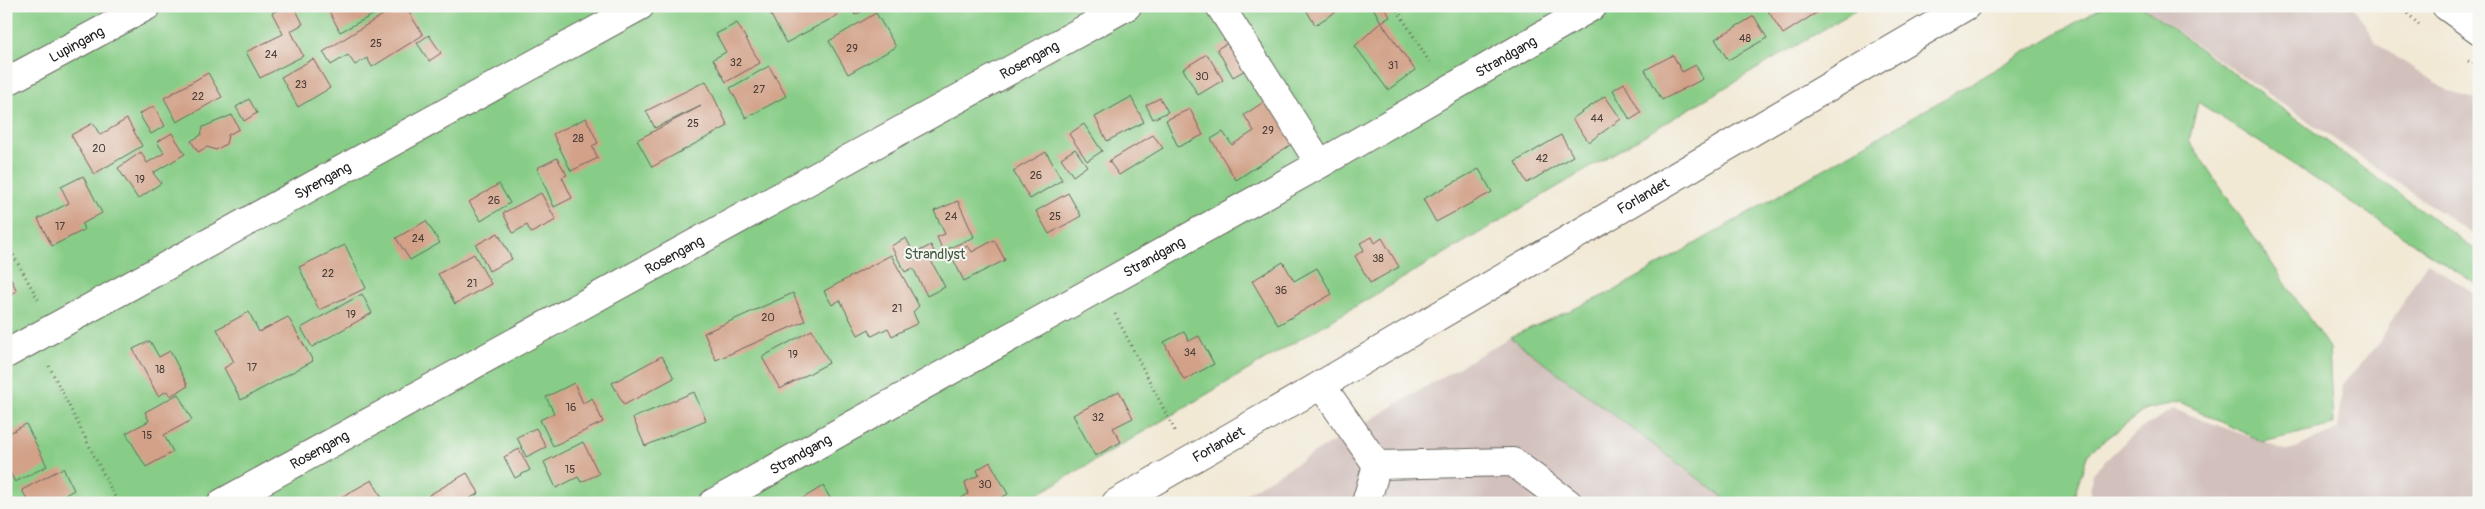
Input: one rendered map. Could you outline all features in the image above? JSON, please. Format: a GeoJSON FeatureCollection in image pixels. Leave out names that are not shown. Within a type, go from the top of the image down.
{"type":"FeatureCollection","features":[{"type":"Feature","properties":{"kind":"street","name":"Lupingang"},"geometry":{"type":"LineString","coordinates":[[6,82],[147,6]]}},
{"type":"Feature","properties":{"kind":"street","name":"Syrengang"},"geometry":{"type":"LineString","coordinates":[[6,354],[640,6]]}},
{"type":"Feature","properties":{"kind":"street","name":"Rosengang"},"geometry":{"type":"LineString","coordinates":[[222,503],[1127,6]]}},
{"type":"Feature","properties":{"kind":"street"},"geometry":{"type":"LineString","coordinates":[[1220,6],[1320,164]]}},
{"type":"Feature","properties":{"kind":"street","name":"Strandgang"},"geometry":{"type":"LineString","coordinates":[[713,503],[1320,164],[1593,6]]}},
{"type":"Feature","properties":{"kind":"street","name":"Forlandet"},"geometry":{"type":"LineString","coordinates":[[1116,503],[1321,385],[1966,6]]}},
{"type":"Feature","properties":{"kind":"street"},"geometry":{"type":"LineString","coordinates":[[2446,6],[2479,30]]}},
{"type":"Feature","properties":{"kind":"street"},"geometry":{"type":"LineString","coordinates":[[1321,385],[1377,465]]}},
{"type":"Feature","properties":{"kind":"street"},"geometry":{"type":"LineString","coordinates":[[1377,465],[1513,462],[1568,503]]}},
{"type":"Feature","properties":{"kind":"street"},"geometry":{"type":"LineString","coordinates":[[1366,503],[1377,465]]}},
{"type":"Feature","properties":{"kind":"path"},"geometry":{"type":"LineString","coordinates":[[1394,6],[1448,90]]}},
{"type":"Feature","properties":{"kind":"path"},"geometry":{"type":"LineString","coordinates":[[6,242],[118,503]]}},
{"type":"Feature","properties":{"kind":"path"},"geometry":{"type":"LineString","coordinates":[[1102,286],[1190,460]]}},
{"type":"Feature","properties":{"kind":"shaded area"},"geometry":{"type":"Polygon","coordinates":[[[2141,6],[2353,6],[2377,44],[2449,92],[2479,100],[2479,239],[2141,6]]]}},
{"type":"Feature","properties":{"kind":"shaded area"},"geometry":{"type":"Polygon","coordinates":[[[2427,262],[2479,297],[2479,503],[2089,503],[2092,474],[2134,433],[2173,409],[2288,451],[2337,430],[2343,383],[2377,346],[2427,262]]]}},
{"type":"Feature","properties":{"kind":"shaded area"},"geometry":{"type":"Polygon","coordinates":[[[1510,337],[1731,503],[1230,503],[1510,337]]]}},
{"type":"Feature","properties":{"kind":"green space","name":"Strandlyst"},"geometry":{"type":"Polygon","coordinates":[[[6,6],[1863,6],[1023,503],[6,503],[6,6]]]}},
{"type":"Feature","properties":{"kind":"green space"},"geometry":{"type":"Polygon","coordinates":[[[2104,6],[2141,6],[2479,252],[2479,286],[2198,102],[2189,141],[2329,348],[2333,425],[2263,442],[2180,402],[2146,409],[2088,453],[2072,503],[1731,503],[1510,337],[1614,291],[2104,6]]]}},
{"type":"Feature","properties":{"kind":"building"},"geometry":{"type":"Polygon","coordinates":[[[286,6],[294,6],[303,24],[291,31],[303,56],[260,78],[246,52],[283,34],[272,13],[286,6]]]}},
{"type":"Feature","properties":{"kind":"building"},"geometry":{"type":"Polygon","coordinates":[[[339,6],[390,6],[340,32],[329,11],[339,6]]]}},
{"type":"Feature","properties":{"kind":"building"},"geometry":{"type":"Polygon","coordinates":[[[397,6],[405,6],[423,35],[372,67],[367,58],[355,65],[348,55],[331,65],[323,52],[397,6]]]}},
{"type":"Feature","properties":{"kind":"building"},"geometry":{"type":"Polygon","coordinates":[[[766,6],[807,6],[810,11],[819,6],[833,6],[838,15],[786,43],[766,6]]]}},
{"type":"Feature","properties":{"kind":"building"},"geometry":{"type":"Polygon","coordinates":[[[850,6],[872,6],[855,15],[850,6]]]}},
{"type":"Feature","properties":{"kind":"building"},"geometry":{"type":"Polygon","coordinates":[[[1304,6],[1345,6],[1315,25],[1304,6]]]}},
{"type":"Feature","properties":{"kind":"building"},"geometry":{"type":"Polygon","coordinates":[[[1372,6],[1384,6],[1390,17],[1381,22],[1372,6]]]}},
{"type":"Feature","properties":{"kind":"building"},"geometry":{"type":"Polygon","coordinates":[[[1765,6],[1827,6],[1783,34],[1765,6]]]}},
{"type":"Feature","properties":{"kind":"building"},"geometry":{"type":"Polygon","coordinates":[[[876,13],[896,47],[848,74],[829,41],[876,13]]]}},
{"type":"Feature","properties":{"kind":"building"},"geometry":{"type":"Polygon","coordinates":[[[1754,16],[1767,38],[1728,60],[1715,39],[1754,16]]]}},
{"type":"Feature","properties":{"kind":"building"},"geometry":{"type":"Polygon","coordinates":[[[1381,22],[1415,70],[1388,90],[1355,46],[1381,22]]]}},
{"type":"Feature","properties":{"kind":"building"},"geometry":{"type":"Polygon","coordinates":[[[737,23],[760,63],[726,82],[713,59],[726,52],[716,34],[737,23]]]}},
{"type":"Feature","properties":{"kind":"building"},"geometry":{"type":"Polygon","coordinates":[[[429,35],[441,53],[429,61],[417,43],[429,35]]]}},
{"type":"Feature","properties":{"kind":"building"},"geometry":{"type":"Polygon","coordinates":[[[1231,41],[1247,69],[1233,77],[1217,49],[1231,41]]]}},
{"type":"Feature","properties":{"kind":"building"},"geometry":{"type":"Polygon","coordinates":[[[1207,54],[1223,80],[1198,95],[1183,69],[1207,54]]]}},
{"type":"Feature","properties":{"kind":"building"},"geometry":{"type":"Polygon","coordinates":[[[1673,55],[1682,72],[1696,65],[1703,79],[1662,100],[1645,70],[1673,55]]]}},
{"type":"Feature","properties":{"kind":"building"},"geometry":{"type":"Polygon","coordinates":[[[313,59],[330,88],[298,107],[281,77],[313,59]]]}},
{"type":"Feature","properties":{"kind":"building"},"geometry":{"type":"Polygon","coordinates":[[[769,66],[786,96],[746,118],[730,88],[769,66]]]}},
{"type":"Feature","properties":{"kind":"building"},"geometry":{"type":"Polygon","coordinates":[[[208,73],[222,97],[177,122],[164,98],[208,73]]]}},
{"type":"Feature","properties":{"kind":"building"},"geometry":{"type":"Polygon","coordinates":[[[706,81],[728,126],[652,167],[637,140],[701,106],[655,128],[646,111],[706,81]]]}},
{"type":"Feature","properties":{"kind":"building"},"geometry":{"type":"Polygon","coordinates":[[[1624,83],[1641,113],[1630,120],[1613,90],[1624,83]]]}},
{"type":"Feature","properties":{"kind":"building"},"geometry":{"type":"Polygon","coordinates":[[[1605,96],[1621,119],[1589,142],[1572,119],[1605,96]]]}},
{"type":"Feature","properties":{"kind":"building"},"geometry":{"type":"Polygon","coordinates":[[[1131,97],[1144,122],[1107,141],[1095,117],[1131,97]]]}},
{"type":"Feature","properties":{"kind":"building"},"geometry":{"type":"Polygon","coordinates":[[[1271,97],[1298,140],[1236,180],[1211,139],[1223,132],[1232,145],[1254,131],[1244,115],[1271,97]]]}},
{"type":"Feature","properties":{"kind":"building"},"geometry":{"type":"Polygon","coordinates":[[[1160,98],[1168,112],[1153,119],[1146,105],[1160,98]]]}},
{"type":"Feature","properties":{"kind":"building"},"geometry":{"type":"Polygon","coordinates":[[[249,99],[257,113],[244,121],[236,107],[249,99]]]}},
{"type":"Feature","properties":{"kind":"building"},"geometry":{"type":"Polygon","coordinates":[[[154,106],[165,126],[151,134],[139,114],[154,106]]]}},
{"type":"Feature","properties":{"kind":"building"},"geometry":{"type":"Polygon","coordinates":[[[1190,109],[1203,135],[1178,147],[1166,120],[1190,109]]]}},
{"type":"Feature","properties":{"kind":"building"},"geometry":{"type":"Polygon","coordinates":[[[232,115],[239,129],[228,135],[226,144],[216,150],[207,147],[198,152],[191,141],[201,135],[203,127],[232,115]]]}},
{"type":"Feature","properties":{"kind":"building"},"geometry":{"type":"Polygon","coordinates":[[[586,118],[598,143],[592,146],[598,158],[571,171],[553,134],[586,118]]]}},
{"type":"Feature","properties":{"kind":"building"},"geometry":{"type":"Polygon","coordinates":[[[127,119],[142,146],[94,174],[71,135],[93,123],[100,135],[127,119]]]}},
{"type":"Feature","properties":{"kind":"building"},"geometry":{"type":"Polygon","coordinates":[[[1084,124],[1102,151],[1087,161],[1069,134],[1084,124]]]}},
{"type":"Feature","properties":{"kind":"building"},"geometry":{"type":"Polygon","coordinates":[[[172,133],[185,154],[153,173],[161,183],[138,199],[118,168],[141,152],[147,163],[164,153],[157,142],[172,133]]]}},
{"type":"Feature","properties":{"kind":"building"},"geometry":{"type":"Polygon","coordinates":[[[1153,135],[1163,148],[1119,175],[1109,161],[1153,135]]]}},
{"type":"Feature","properties":{"kind":"building"},"geometry":{"type":"Polygon","coordinates":[[[1561,135],[1573,156],[1527,183],[1515,162],[1561,135]]]}},
{"type":"Feature","properties":{"kind":"building"},"geometry":{"type":"Polygon","coordinates":[[[1075,149],[1087,166],[1073,176],[1061,158],[1075,149]]]}},
{"type":"Feature","properties":{"kind":"building"},"geometry":{"type":"Polygon","coordinates":[[[1046,152],[1062,180],[1030,199],[1013,171],[1046,152]]]}},
{"type":"Feature","properties":{"kind":"building"},"geometry":{"type":"Polygon","coordinates":[[[557,158],[567,175],[562,177],[572,198],[554,207],[537,168],[557,158]]]}},
{"type":"Feature","properties":{"kind":"building"},"geometry":{"type":"Polygon","coordinates":[[[1479,169],[1492,192],[1436,222],[1423,199],[1479,169]]]}},
{"type":"Feature","properties":{"kind":"building"},"geometry":{"type":"Polygon","coordinates":[[[83,176],[102,213],[82,224],[84,230],[52,246],[38,219],[69,203],[61,187],[83,176]]]}},
{"type":"Feature","properties":{"kind":"building"},"geometry":{"type":"Polygon","coordinates":[[[499,184],[510,203],[481,221],[469,202],[499,184]]]}},
{"type":"Feature","properties":{"kind":"building"},"geometry":{"type":"Polygon","coordinates":[[[541,193],[556,220],[531,233],[527,225],[513,233],[503,213],[541,193]]]}},
{"type":"Feature","properties":{"kind":"building"},"geometry":{"type":"Polygon","coordinates":[[[1068,193],[1081,216],[1049,234],[1036,211],[1068,193]]]}},
{"type":"Feature","properties":{"kind":"building"},"geometry":{"type":"Polygon","coordinates":[[[958,201],[974,237],[943,251],[937,237],[945,234],[934,211],[958,201]]]}},
{"type":"Feature","properties":{"kind":"building"},"geometry":{"type":"Polygon","coordinates":[[[426,221],[440,243],[410,260],[396,238],[426,221]]]}},
{"type":"Feature","properties":{"kind":"building"},"geometry":{"type":"Polygon","coordinates":[[[498,233],[512,259],[489,271],[476,245],[498,233]]]}},
{"type":"Feature","properties":{"kind":"building"},"geometry":{"type":"Polygon","coordinates":[[[1372,237],[1375,243],[1382,238],[1399,267],[1370,283],[1355,256],[1364,250],[1360,243],[1372,237]]]}},
{"type":"Feature","properties":{"kind":"building"},"geometry":{"type":"Polygon","coordinates":[[[906,238],[914,254],[931,245],[935,254],[929,257],[945,287],[927,296],[913,268],[905,272],[891,246],[906,238]]]}},
{"type":"Feature","properties":{"kind":"building"},"geometry":{"type":"Polygon","coordinates":[[[994,240],[1005,260],[964,281],[951,255],[968,246],[972,252],[994,240]]]}},
{"type":"Feature","properties":{"kind":"building"},"geometry":{"type":"Polygon","coordinates":[[[345,245],[366,288],[319,310],[299,267],[345,245]]]}},
{"type":"Feature","properties":{"kind":"building"},"geometry":{"type":"Polygon","coordinates":[[[474,254],[491,284],[455,304],[438,274],[474,254]]]}},
{"type":"Feature","properties":{"kind":"building"},"geometry":{"type":"Polygon","coordinates":[[[891,255],[919,306],[913,312],[918,323],[892,336],[888,328],[872,336],[869,329],[858,335],[840,300],[832,305],[824,291],[891,255]]]}},
{"type":"Feature","properties":{"kind":"building"},"geometry":{"type":"Polygon","coordinates":[[[1283,262],[1294,281],[1317,268],[1332,294],[1278,325],[1252,281],[1283,262]]]}},
{"type":"Feature","properties":{"kind":"building"},"geometry":{"type":"Polygon","coordinates":[[[6,270],[17,291],[6,296],[6,270]]]}},
{"type":"Feature","properties":{"kind":"building"},"geometry":{"type":"Polygon","coordinates":[[[793,293],[805,321],[716,360],[704,333],[793,293]]]}},
{"type":"Feature","properties":{"kind":"building"},"geometry":{"type":"Polygon","coordinates":[[[362,294],[372,313],[312,347],[301,328],[362,294]]]}},
{"type":"Feature","properties":{"kind":"building"},"geometry":{"type":"Polygon","coordinates":[[[249,312],[259,332],[288,317],[313,361],[241,400],[224,368],[234,362],[217,329],[249,312]]]}},
{"type":"Feature","properties":{"kind":"building"},"geometry":{"type":"Polygon","coordinates":[[[812,330],[829,363],[780,389],[762,357],[812,330]]]}},
{"type":"Feature","properties":{"kind":"building"},"geometry":{"type":"Polygon","coordinates":[[[1184,332],[1189,341],[1199,336],[1214,364],[1184,380],[1164,342],[1184,332]]]}},
{"type":"Feature","properties":{"kind":"building"},"geometry":{"type":"Polygon","coordinates":[[[150,341],[159,357],[170,351],[188,386],[170,396],[167,391],[158,396],[133,349],[150,341]]]}},
{"type":"Feature","properties":{"kind":"building"},"geometry":{"type":"Polygon","coordinates":[[[662,356],[674,378],[624,405],[612,383],[662,356]]]}},
{"type":"Feature","properties":{"kind":"building"},"geometry":{"type":"Polygon","coordinates":[[[574,383],[583,403],[592,398],[603,422],[553,446],[540,420],[554,413],[546,397],[574,383]]]}},
{"type":"Feature","properties":{"kind":"building"},"geometry":{"type":"Polygon","coordinates":[[[1119,391],[1133,418],[1113,428],[1121,442],[1095,456],[1073,415],[1119,391]]]}},
{"type":"Feature","properties":{"kind":"building"},"geometry":{"type":"Polygon","coordinates":[[[694,392],[706,420],[645,446],[633,418],[694,392]]]}},
{"type":"Feature","properties":{"kind":"building"},"geometry":{"type":"Polygon","coordinates":[[[178,394],[192,420],[164,435],[173,452],[146,467],[126,433],[149,421],[145,412],[178,394]]]}},
{"type":"Feature","properties":{"kind":"building"},"geometry":{"type":"Polygon","coordinates":[[[26,424],[47,466],[15,482],[6,465],[6,435],[26,424]]]}},
{"type":"Feature","properties":{"kind":"building"},"geometry":{"type":"Polygon","coordinates":[[[536,428],[546,447],[526,457],[517,437],[536,428]]]}},
{"type":"Feature","properties":{"kind":"building"},"geometry":{"type":"Polygon","coordinates":[[[583,442],[599,474],[581,482],[578,477],[556,488],[544,462],[583,442]]]}},
{"type":"Feature","properties":{"kind":"building"},"geometry":{"type":"Polygon","coordinates":[[[519,449],[530,470],[515,478],[504,457],[519,449]]]}},
{"type":"Feature","properties":{"kind":"building"},"geometry":{"type":"Polygon","coordinates":[[[990,462],[1008,494],[992,503],[953,503],[968,494],[965,482],[979,475],[977,470],[990,462]]]}},
{"type":"Feature","properties":{"kind":"building"},"geometry":{"type":"Polygon","coordinates":[[[63,468],[74,490],[51,503],[29,503],[22,490],[63,468]]]}},
{"type":"Feature","properties":{"kind":"building"},"geometry":{"type":"Polygon","coordinates":[[[467,473],[479,493],[462,503],[433,503],[429,495],[467,473]]]}},
{"type":"Feature","properties":{"kind":"building"},"geometry":{"type":"Polygon","coordinates":[[[372,480],[385,503],[338,503],[336,500],[372,480]]]}},
{"type":"Feature","properties":{"kind":"building"},"geometry":{"type":"Polygon","coordinates":[[[823,486],[833,503],[802,503],[800,500],[823,486]]]}}]}
